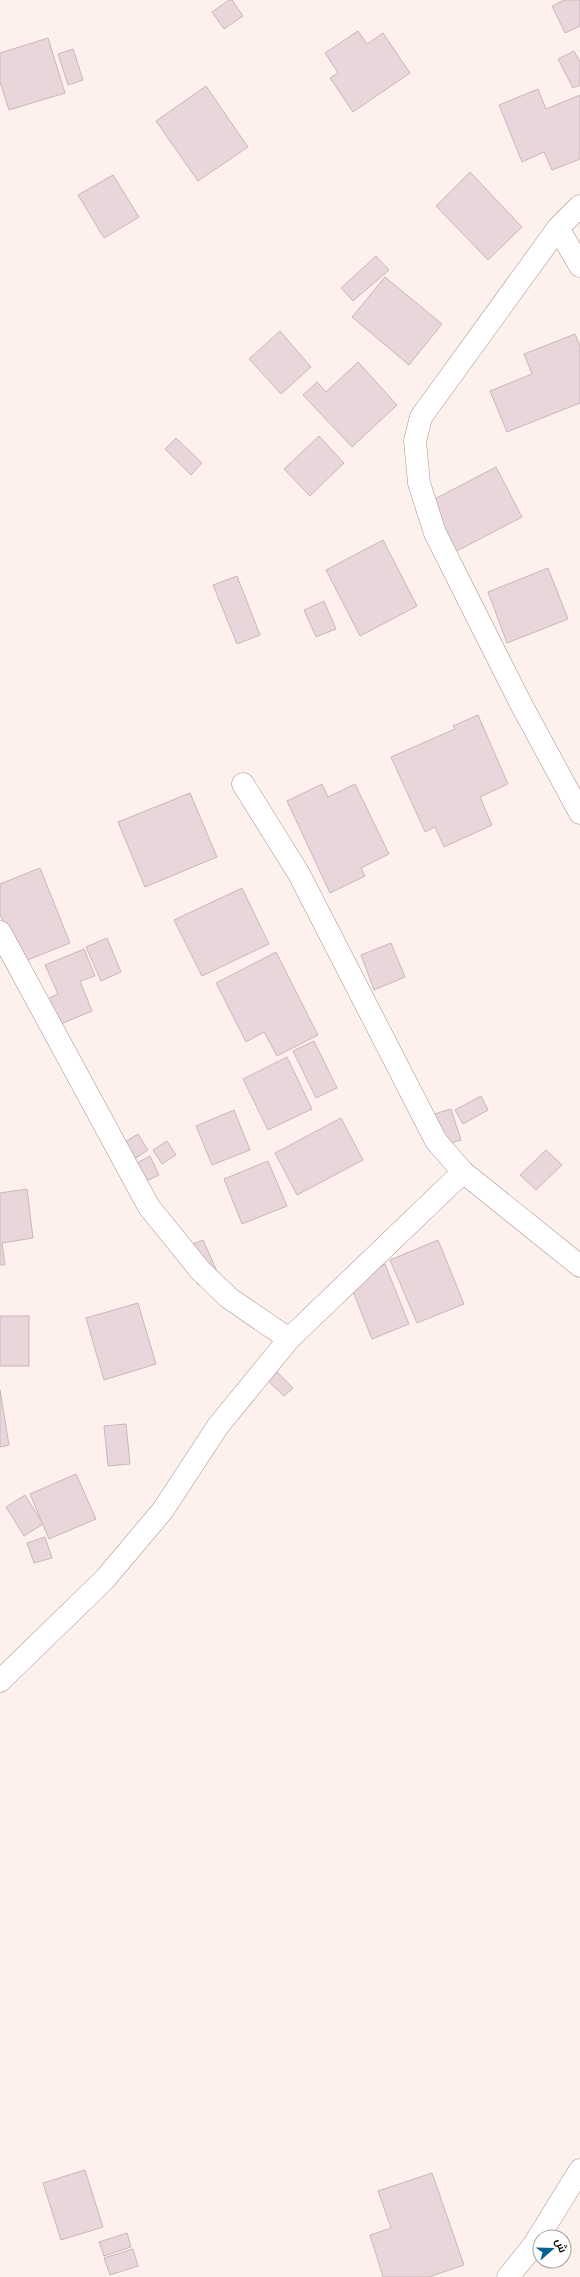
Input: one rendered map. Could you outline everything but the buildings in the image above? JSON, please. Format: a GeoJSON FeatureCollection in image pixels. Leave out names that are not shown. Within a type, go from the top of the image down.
{"type":"FeatureCollection","features":[{"type":"Feature","properties":{"kind":"street"},"geometry":{"type":"LineString","coordinates":[[580,206],[558,228],[421,417],[415,441],[419,483],[435,533],[521,704],[580,813]]}},
{"type":"Feature","properties":{"kind":"street"},"geometry":{"type":"LineString","coordinates":[[558,228],[580,266]]}},
{"type":"Feature","properties":{"kind":"street"},"geometry":{"type":"LineString","coordinates":[[244,784],[299,874],[436,1141],[463,1172],[580,1266]]}},
{"type":"Feature","properties":{"kind":"street"},"geometry":{"type":"LineString","coordinates":[[0,932],[149,1207],[200,1270],[229,1298],[289,1339]]}},
{"type":"Feature","properties":{"kind":"street"},"geometry":{"type":"LineString","coordinates":[[0,1680],[105,1579],[139,1539],[163,1510],[218,1426],[289,1339],[463,1172]]}},
{"type":"Feature","properties":{"kind":"street"},"geometry":{"type":"LineString","coordinates":[[508,2277],[533,2246],[580,2170]]}}]}
